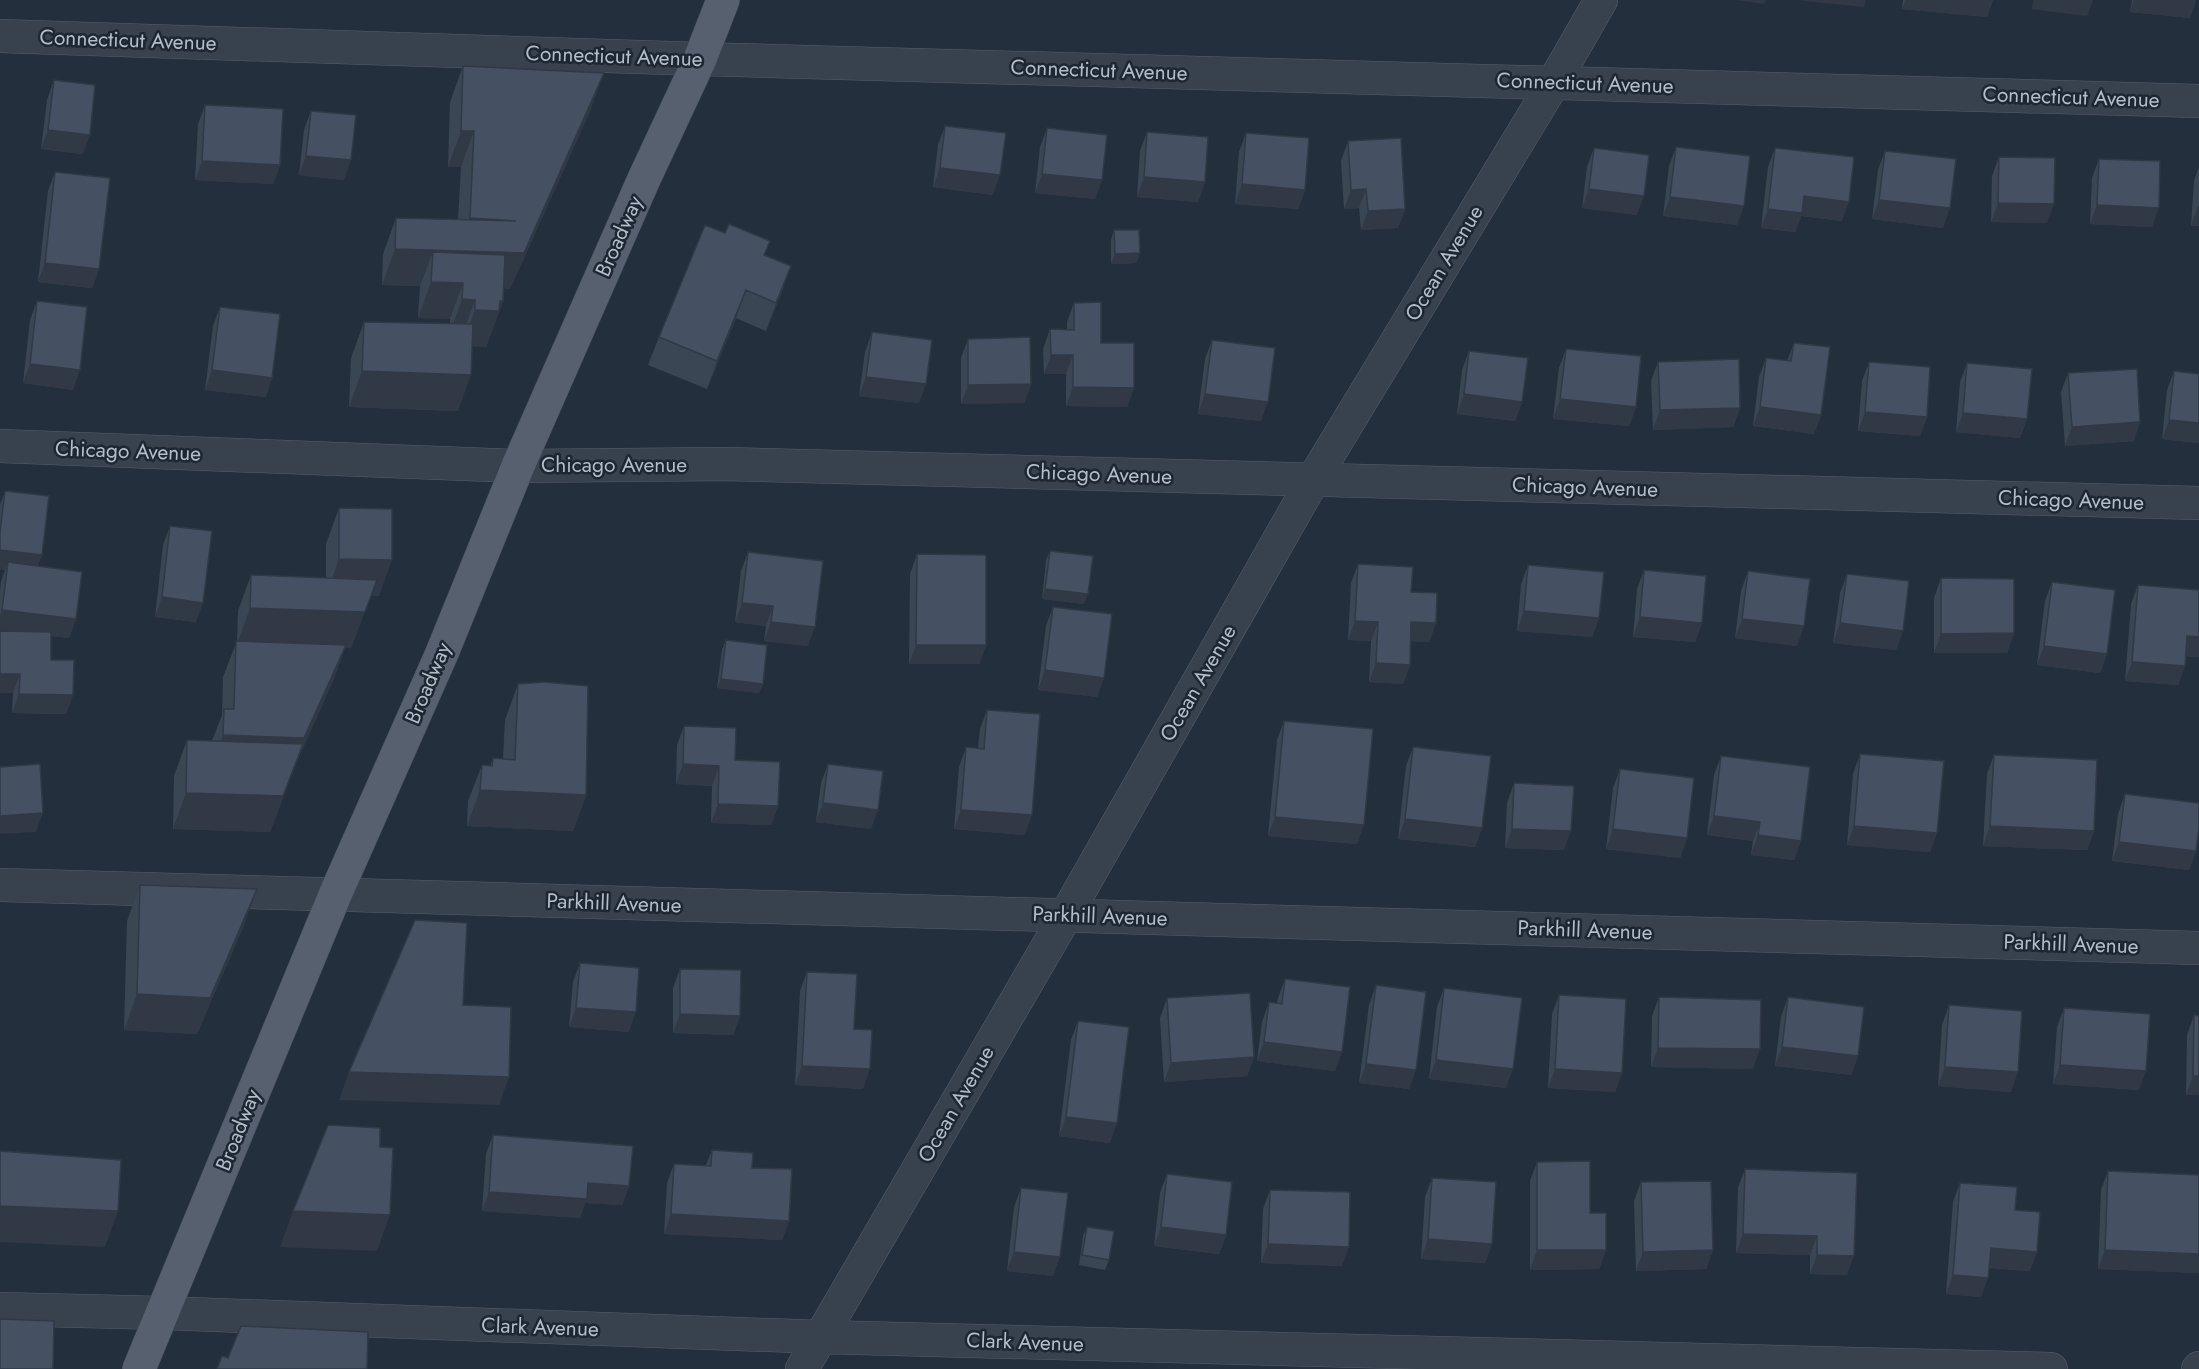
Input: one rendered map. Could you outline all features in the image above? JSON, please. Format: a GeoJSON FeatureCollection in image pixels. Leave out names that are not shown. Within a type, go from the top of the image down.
{"type":"FeatureCollection","features":[{"type":"Feature","properties":{"kind":"main road","name":"Broadway"},"geometry":{"type":"LineString","coordinates":[[140,1369],[335,895],[442,653],[518,465],[644,178],[700,59],[723,0]]}},
{"type":"Feature","properties":{"kind":"street","name":"Ocean Avenue"},"geometry":{"type":"LineString","coordinates":[[802,1369],[1066,915],[1313,480],[1554,82],[1601,0]]}},
{"type":"Feature","properties":{"kind":"street","name":"Connecticut Avenue"},"geometry":{"type":"LineString","coordinates":[[0,36],[700,59],[2199,101]]}},
{"type":"Feature","properties":{"kind":"street","name":"Chicago Avenue"},"geometry":{"type":"LineString","coordinates":[[0,446],[518,465],[725,464],[2199,503]]}},
{"type":"Feature","properties":{"kind":"street","name":"Parkhill Avenue"},"geometry":{"type":"LineString","coordinates":[[0,885],[2199,948]]}},
{"type":"Feature","properties":{"kind":"street","name":"Clark Avenue"},"geometry":{"type":"LineString","coordinates":[[0,1309],[821,1336],[2051,1369]]}},
{"type":"Feature","properties":{"kind":"building"},"geometry":{"type":"Polygon","coordinates":[[[463,66],[604,73],[524,253],[395,249],[396,218],[516,221],[470,218],[474,131],[461,131],[463,66]]]}},
{"type":"Feature","properties":{"kind":"building"},"geometry":{"type":"Polygon","coordinates":[[[54,80],[95,85],[90,135],[48,130],[54,80]]]}},
{"type":"Feature","properties":{"kind":"building"},"geometry":{"type":"Polygon","coordinates":[[[205,105],[283,109],[280,165],[202,161],[205,105]]]}},
{"type":"Feature","properties":{"kind":"building"},"geometry":{"type":"Polygon","coordinates":[[[311,111],[356,115],[351,160],[306,156],[311,111]]]}},
{"type":"Feature","properties":{"kind":"building"},"geometry":{"type":"Polygon","coordinates":[[[945,126],[1006,133],[1000,175],[940,168],[945,126]]]}},
{"type":"Feature","properties":{"kind":"building"},"geometry":{"type":"Polygon","coordinates":[[[1047,128],[1107,135],[1102,180],[1042,174],[1047,128]]]}},
{"type":"Feature","properties":{"kind":"building"},"geometry":{"type":"Polygon","coordinates":[[[1147,132],[1208,137],[1205,182],[1144,177],[1147,132]]]}},
{"type":"Feature","properties":{"kind":"building"},"geometry":{"type":"Polygon","coordinates":[[[1246,133],[1309,138],[1305,190],[1242,184],[1246,133]]]}},
{"type":"Feature","properties":{"kind":"building"},"geometry":{"type":"Polygon","coordinates":[[[1401,138],[1405,209],[1368,211],[1366,189],[1351,190],[1348,141],[1401,138]]]}},
{"type":"Feature","properties":{"kind":"building"},"geometry":{"type":"Polygon","coordinates":[[[1676,147],[1750,156],[1744,206],[1670,197],[1676,147]]]}},
{"type":"Feature","properties":{"kind":"building"},"geometry":{"type":"Polygon","coordinates":[[[1594,148],[1649,155],[1644,196],[1589,189],[1594,148]]]}},
{"type":"Feature","properties":{"kind":"building"},"geometry":{"type":"Polygon","coordinates":[[[1775,148],[1854,157],[1849,202],[1804,196],[1802,213],[1768,209],[1775,148]]]}},
{"type":"Feature","properties":{"kind":"building"},"geometry":{"type":"Polygon","coordinates":[[[1885,151],[1956,159],[1950,208],[1879,200],[1885,151]]]}},
{"type":"Feature","properties":{"kind":"building"},"geometry":{"type":"Polygon","coordinates":[[[1999,157],[2055,158],[2054,204],[1998,203],[1999,157]]]}},
{"type":"Feature","properties":{"kind":"building"},"geometry":{"type":"Polygon","coordinates":[[[2099,159],[2160,161],[2159,208],[2097,205],[2099,159]]]}},
{"type":"Feature","properties":{"kind":"building"},"geometry":{"type":"Polygon","coordinates":[[[55,172],[110,178],[99,269],[45,263],[55,172]]]}},
{"type":"Feature","properties":{"kind":"building"},"geometry":{"type":"Polygon","coordinates":[[[729,224],[770,241],[764,255],[791,266],[776,303],[746,290],[717,361],[659,337],[705,225],[725,233],[729,224]]]}},
{"type":"Feature","properties":{"kind":"building"},"geometry":{"type":"Polygon","coordinates":[[[1114,230],[1139,230],[1140,253],[1115,254],[1114,230]]]}},
{"type":"Feature","properties":{"kind":"building"},"geometry":{"type":"Polygon","coordinates":[[[433,252],[505,255],[503,301],[500,301],[499,311],[475,310],[475,300],[462,299],[463,283],[431,282],[433,252]]]}},
{"type":"Feature","properties":{"kind":"building"},"geometry":{"type":"Polygon","coordinates":[[[37,301],[87,307],[80,370],[30,364],[37,301]]]}},
{"type":"Feature","properties":{"kind":"building"},"geometry":{"type":"Polygon","coordinates":[[[1101,302],[1101,343],[1134,343],[1134,388],[1073,387],[1073,355],[1051,355],[1050,329],[1074,330],[1074,303],[1101,302]]]}},
{"type":"Feature","properties":{"kind":"building"},"geometry":{"type":"Polygon","coordinates":[[[220,307],[280,314],[272,378],[212,370],[220,307]]]}},
{"type":"Feature","properties":{"kind":"building"},"geometry":{"type":"Polygon","coordinates":[[[364,322],[473,324],[471,375],[362,371],[364,322]]]}},
{"type":"Feature","properties":{"kind":"building"},"geometry":{"type":"Polygon","coordinates":[[[872,332],[932,340],[926,384],[866,377],[872,332]]]}},
{"type":"Feature","properties":{"kind":"building"},"geometry":{"type":"Polygon","coordinates":[[[1030,337],[1031,384],[968,385],[968,339],[1030,337]]]}},
{"type":"Feature","properties":{"kind":"building"},"geometry":{"type":"Polygon","coordinates":[[[1212,340],[1275,348],[1268,402],[1205,394],[1212,340]]]}},
{"type":"Feature","properties":{"kind":"building"},"geometry":{"type":"Polygon","coordinates":[[[1794,343],[1830,347],[1821,415],[1760,407],[1766,358],[1791,361],[1794,343]]]}},
{"type":"Feature","properties":{"kind":"building"},"geometry":{"type":"Polygon","coordinates":[[[1566,349],[1641,356],[1636,407],[1560,399],[1566,349]]]}},
{"type":"Feature","properties":{"kind":"building"},"geometry":{"type":"Polygon","coordinates":[[[1469,351],[1528,358],[1522,402],[1464,394],[1469,351]]]}},
{"type":"Feature","properties":{"kind":"building"},"geometry":{"type":"Polygon","coordinates":[[[1739,359],[1740,408],[1660,410],[1658,362],[1739,359]]]}},
{"type":"Feature","properties":{"kind":"building"},"geometry":{"type":"Polygon","coordinates":[[[1869,362],[1930,367],[1927,417],[1865,412],[1869,362]]]}},
{"type":"Feature","properties":{"kind":"building"},"geometry":{"type":"Polygon","coordinates":[[[1967,363],[2032,369],[2027,419],[1963,413],[1967,363]]]}},
{"type":"Feature","properties":{"kind":"building"},"geometry":{"type":"Polygon","coordinates":[[[2137,369],[2140,422],[2072,427],[2068,373],[2137,369]]]}},
{"type":"Feature","properties":{"kind":"building"},"geometry":{"type":"Polygon","coordinates":[[[2174,371],[2199,374],[2199,423],[2169,420],[2174,371]]]}},
{"type":"Feature","properties":{"kind":"building"},"geometry":{"type":"Polygon","coordinates":[[[5,491],[49,496],[42,555],[0,550],[5,491]]]}},
{"type":"Feature","properties":{"kind":"building"},"geometry":{"type":"Polygon","coordinates":[[[339,508],[392,509],[392,560],[339,559],[339,508]]]}},
{"type":"Feature","properties":{"kind":"building"},"geometry":{"type":"Polygon","coordinates":[[[170,526],[212,531],[203,603],[162,597],[170,526]]]}},
{"type":"Feature","properties":{"kind":"building"},"geometry":{"type":"Polygon","coordinates":[[[1050,551],[1093,556],[1088,594],[1045,589],[1050,551]]]}},
{"type":"Feature","properties":{"kind":"building"},"geometry":{"type":"Polygon","coordinates":[[[748,552],[823,561],[815,627],[771,622],[773,606],[742,603],[748,552]]]}},
{"type":"Feature","properties":{"kind":"building"},"geometry":{"type":"Polygon","coordinates":[[[917,554],[986,555],[986,645],[916,645],[917,554]]]}},
{"type":"Feature","properties":{"kind":"building"},"geometry":{"type":"Polygon","coordinates":[[[8,562],[82,572],[76,619],[2,610],[8,562]]]}},
{"type":"Feature","properties":{"kind":"building"},"geometry":{"type":"Polygon","coordinates":[[[1358,564],[1413,567],[1411,592],[1437,593],[1436,623],[1411,622],[1410,665],[1376,663],[1378,622],[1355,621],[1358,564]]]}},
{"type":"Feature","properties":{"kind":"building"},"geometry":{"type":"Polygon","coordinates":[[[1528,565],[1604,572],[1599,618],[1524,611],[1528,565]]]}},
{"type":"Feature","properties":{"kind":"building"},"geometry":{"type":"Polygon","coordinates":[[[1644,570],[1706,576],[1702,623],[1640,617],[1644,570]]]}},
{"type":"Feature","properties":{"kind":"building"},"geometry":{"type":"Polygon","coordinates":[[[1748,571],[1810,579],[1804,626],[1742,619],[1748,571]]]}},
{"type":"Feature","properties":{"kind":"building"},"geometry":{"type":"Polygon","coordinates":[[[1847,574],[1909,581],[1903,631],[1840,623],[1847,574]]]}},
{"type":"Feature","properties":{"kind":"building"},"geometry":{"type":"Polygon","coordinates":[[[251,575],[377,580],[365,612],[250,608],[251,575]]]}},
{"type":"Feature","properties":{"kind":"building"},"geometry":{"type":"Polygon","coordinates":[[[1941,578],[2014,579],[2014,633],[1941,634],[1941,578]]]}},
{"type":"Feature","properties":{"kind":"building"},"geometry":{"type":"Polygon","coordinates":[[[2052,582],[2115,590],[2107,654],[2044,646],[2052,582]]]}},
{"type":"Feature","properties":{"kind":"building"},"geometry":{"type":"Polygon","coordinates":[[[2138,585],[2199,590],[2199,637],[2187,636],[2185,666],[2132,662],[2138,585]]]}},
{"type":"Feature","properties":{"kind":"building"},"geometry":{"type":"Polygon","coordinates":[[[1053,607],[1112,614],[1104,678],[1045,670],[1053,607]]]}},
{"type":"Feature","properties":{"kind":"building"},"geometry":{"type":"Polygon","coordinates":[[[0,631],[51,632],[51,660],[74,660],[73,695],[19,694],[20,674],[0,674],[0,631]]]}},
{"type":"Feature","properties":{"kind":"building"},"geometry":{"type":"Polygon","coordinates":[[[726,640],[767,645],[763,684],[721,679],[726,640]]]}},
{"type":"Feature","properties":{"kind":"building"},"geometry":{"type":"Polygon","coordinates":[[[236,641],[346,645],[304,738],[223,735],[224,709],[234,709],[236,641]]]}},
{"type":"Feature","properties":{"kind":"building"},"geometry":{"type":"Polygon","coordinates":[[[544,682],[588,686],[586,795],[480,790],[482,765],[492,766],[493,758],[515,760],[518,684],[544,682]]]}},
{"type":"Feature","properties":{"kind":"building"},"geometry":{"type":"Polygon","coordinates":[[[987,710],[1040,714],[1032,815],[961,810],[966,747],[984,749],[987,710]]]}},
{"type":"Feature","properties":{"kind":"building"},"geometry":{"type":"Polygon","coordinates":[[[1284,721],[1373,729],[1364,825],[1275,817],[1284,721]]]}},
{"type":"Feature","properties":{"kind":"building"},"geometry":{"type":"Polygon","coordinates":[[[684,726],[736,728],[735,760],[780,762],[778,806],[718,804],[719,766],[683,764],[684,726]]]}},
{"type":"Feature","properties":{"kind":"building"},"geometry":{"type":"Polygon","coordinates":[[[187,740],[303,744],[283,796],[186,793],[187,740]]]}},
{"type":"Feature","properties":{"kind":"building"},"geometry":{"type":"Polygon","coordinates":[[[1413,747],[1491,756],[1482,828],[1405,819],[1413,747]]]}},
{"type":"Feature","properties":{"kind":"building"},"geometry":{"type":"Polygon","coordinates":[[[1860,754],[1944,761],[1937,833],[1854,826],[1860,754]]]}},
{"type":"Feature","properties":{"kind":"building"},"geometry":{"type":"Polygon","coordinates":[[[1994,755],[2097,760],[2094,831],[1990,826],[1994,755]]]}},
{"type":"Feature","properties":{"kind":"building"},"geometry":{"type":"Polygon","coordinates":[[[1721,756],[1810,767],[1801,841],[1758,835],[1760,822],[1714,816],[1721,756]]]}},
{"type":"Feature","properties":{"kind":"building"},"geometry":{"type":"Polygon","coordinates":[[[40,764],[43,813],[0,816],[0,767],[40,764]]]}},
{"type":"Feature","properties":{"kind":"building"},"geometry":{"type":"Polygon","coordinates":[[[828,764],[883,771],[878,810],[823,803],[828,764]]]}},
{"type":"Feature","properties":{"kind":"building"},"geometry":{"type":"Polygon","coordinates":[[[1620,769],[1694,778],[1687,838],[1613,829],[1620,769]]]}},
{"type":"Feature","properties":{"kind":"building"},"geometry":{"type":"Polygon","coordinates":[[[1514,783],[1574,786],[1571,831],[1512,829],[1514,783]]]}},
{"type":"Feature","properties":{"kind":"building"},"geometry":{"type":"Polygon","coordinates":[[[2125,794],[2199,803],[2196,851],[2119,842],[2125,794]]]}},
{"type":"Feature","properties":{"kind":"building"},"geometry":{"type":"Polygon","coordinates":[[[140,885],[257,889],[210,998],[137,994],[140,885]]]}},
{"type":"Feature","properties":{"kind":"building"},"geometry":{"type":"Polygon","coordinates":[[[415,920],[467,923],[463,1005],[511,1007],[509,1077],[349,1072],[415,920]]]}},
{"type":"Feature","properties":{"kind":"building"},"geometry":{"type":"Polygon","coordinates":[[[580,963],[639,968],[636,1012],[576,1008],[580,963]]]}},
{"type":"Feature","properties":{"kind":"building"},"geometry":{"type":"Polygon","coordinates":[[[680,969],[741,970],[740,1016],[680,1014],[680,969]]]}},
{"type":"Feature","properties":{"kind":"building"},"geometry":{"type":"Polygon","coordinates":[[[807,972],[857,974],[854,1029],[872,1030],[870,1069],[802,1066],[807,972]]]}},
{"type":"Feature","properties":{"kind":"building"},"geometry":{"type":"Polygon","coordinates":[[[1285,979],[1350,987],[1342,1052],[1264,1042],[1269,1002],[1282,1004],[1285,979]]]}},
{"type":"Feature","properties":{"kind":"building"},"geometry":{"type":"Polygon","coordinates":[[[1376,985],[1426,992],[1416,1070],[1366,1064],[1376,985]]]}},
{"type":"Feature","properties":{"kind":"building"},"geometry":{"type":"Polygon","coordinates":[[[1444,988],[1522,998],[1513,1069],[1436,1060],[1444,988]]]}},
{"type":"Feature","properties":{"kind":"building"},"geometry":{"type":"Polygon","coordinates":[[[1250,993],[1254,1057],[1171,1063],[1167,998],[1250,993]]]}},
{"type":"Feature","properties":{"kind":"building"},"geometry":{"type":"Polygon","coordinates":[[[1559,995],[1626,999],[1622,1073],[1555,1069],[1559,995]]]}},
{"type":"Feature","properties":{"kind":"building"},"geometry":{"type":"Polygon","coordinates":[[[1659,997],[1761,1000],[1760,1049],[1658,1048],[1659,997]]]}},
{"type":"Feature","properties":{"kind":"building"},"geometry":{"type":"Polygon","coordinates":[[[1788,997],[1864,1007],[1858,1056],[1782,1047],[1788,997]]]}},
{"type":"Feature","properties":{"kind":"building"},"geometry":{"type":"Polygon","coordinates":[[[1949,1005],[2022,1011],[2018,1072],[1945,1067],[1949,1005]]]}},
{"type":"Feature","properties":{"kind":"building"},"geometry":{"type":"Polygon","coordinates":[[[2064,1008],[2150,1014],[2146,1071],[2060,1065],[2064,1008]]]}},
{"type":"Feature","properties":{"kind":"building"},"geometry":{"type":"Polygon","coordinates":[[[2194,1015],[2199,1016],[2199,1076],[2193,1076],[2194,1015]]]}},
{"type":"Feature","properties":{"kind":"building"},"geometry":{"type":"Polygon","coordinates":[[[1078,1021],[1129,1027],[1117,1123],[1066,1117],[1078,1021]]]}},
{"type":"Feature","properties":{"kind":"building"},"geometry":{"type":"Polygon","coordinates":[[[328,1125],[380,1128],[380,1147],[393,1148],[390,1215],[293,1211],[328,1125]]]}},
{"type":"Feature","properties":{"kind":"building"},"geometry":{"type":"Polygon","coordinates":[[[493,1135],[633,1146],[629,1186],[588,1183],[587,1199],[489,1192],[493,1135]]]}},
{"type":"Feature","properties":{"kind":"building"},"geometry":{"type":"Polygon","coordinates":[[[712,1150],[753,1153],[752,1168],[792,1169],[789,1221],[671,1214],[674,1164],[711,1166],[712,1150]]]}},
{"type":"Feature","properties":{"kind":"building"},"geometry":{"type":"Polygon","coordinates":[[[0,1151],[121,1160],[118,1211],[0,1206],[0,1151]]]}},
{"type":"Feature","properties":{"kind":"building"},"geometry":{"type":"Polygon","coordinates":[[[1590,1161],[1590,1213],[1606,1213],[1606,1250],[1537,1250],[1537,1162],[1590,1161]]]}},
{"type":"Feature","properties":{"kind":"building"},"geometry":{"type":"Polygon","coordinates":[[[1745,1169],[1857,1173],[1854,1256],[1817,1255],[1817,1236],[1743,1234],[1745,1169]]]}},
{"type":"Feature","properties":{"kind":"building"},"geometry":{"type":"Polygon","coordinates":[[[2108,1171],[2199,1175],[2199,1254],[2105,1250],[2108,1171]]]}},
{"type":"Feature","properties":{"kind":"building"},"geometry":{"type":"Polygon","coordinates":[[[1167,1174],[1232,1182],[1226,1235],[1161,1227],[1167,1174]]]}},
{"type":"Feature","properties":{"kind":"building"},"geometry":{"type":"Polygon","coordinates":[[[1432,1178],[1496,1182],[1492,1244],[1428,1239],[1432,1178]]]}},
{"type":"Feature","properties":{"kind":"building"},"geometry":{"type":"Polygon","coordinates":[[[1711,1181],[1713,1250],[1643,1252],[1641,1182],[1711,1181]]]}},
{"type":"Feature","properties":{"kind":"building"},"geometry":{"type":"Polygon","coordinates":[[[1960,1183],[2017,1187],[2015,1210],[2040,1212],[2037,1252],[1991,1248],[1988,1278],[1953,1275],[1960,1183]]]}},
{"type":"Feature","properties":{"kind":"building"},"geometry":{"type":"Polygon","coordinates":[[[1021,1188],[1068,1193],[1060,1257],[1014,1252],[1021,1188]]]}},
{"type":"Feature","properties":{"kind":"building"},"geometry":{"type":"Polygon","coordinates":[[[1270,1190],[1350,1192],[1349,1247],[1268,1244],[1270,1190]]]}},
{"type":"Feature","properties":{"kind":"building"},"geometry":{"type":"Polygon","coordinates":[[[1087,1227],[1114,1231],[1109,1260],[1082,1255],[1087,1227]]]}},
{"type":"Feature","properties":{"kind":"building"},"geometry":{"type":"Polygon","coordinates":[[[0,1319],[54,1321],[53,1369],[0,1369],[0,1319]]]}},
{"type":"Feature","properties":{"kind":"building"},"geometry":{"type":"Polygon","coordinates":[[[241,1326],[368,1332],[367,1369],[217,1369],[222,1356],[228,1358],[241,1326]]]}}]}
